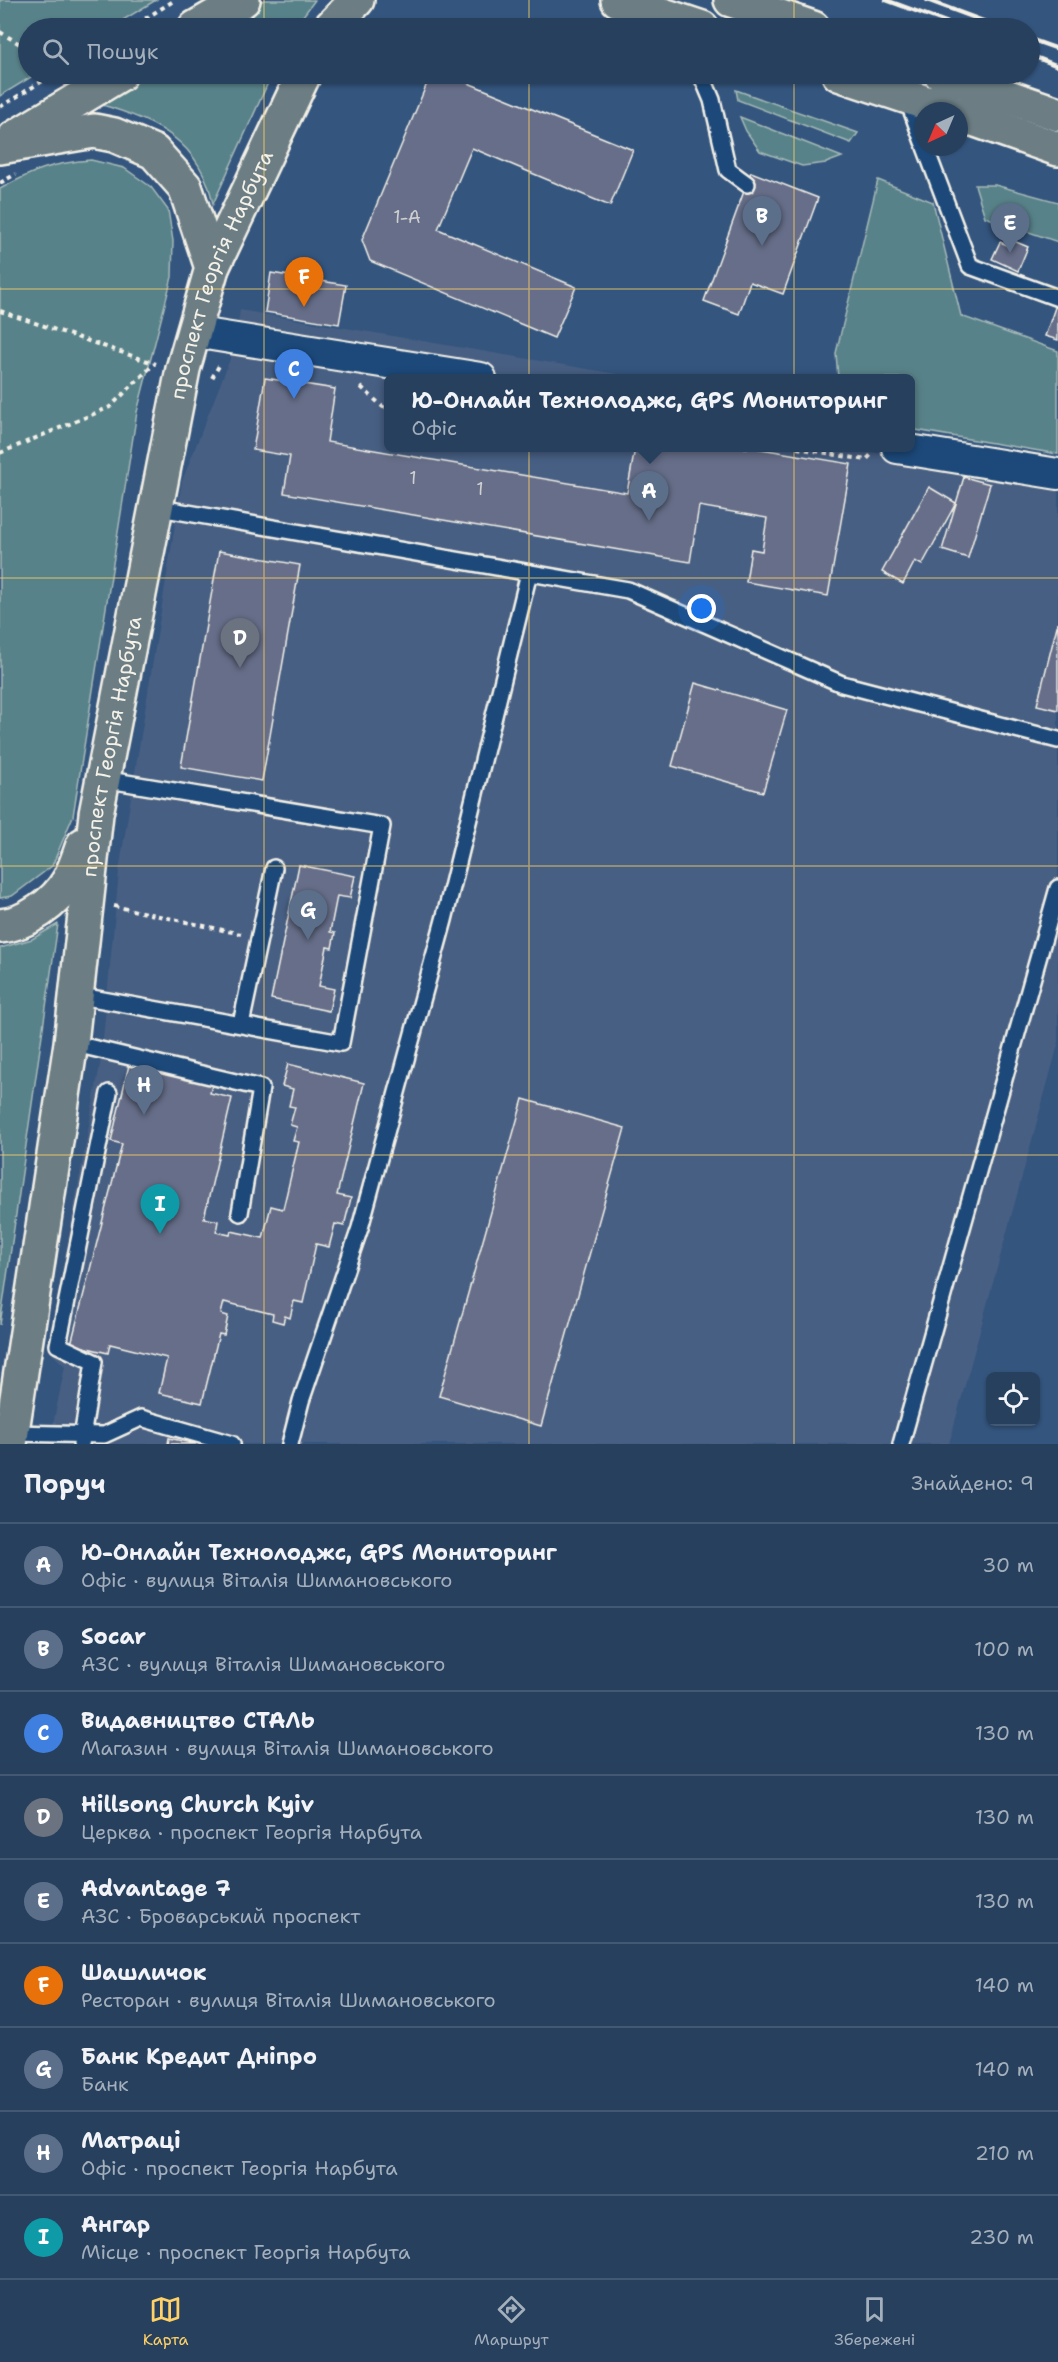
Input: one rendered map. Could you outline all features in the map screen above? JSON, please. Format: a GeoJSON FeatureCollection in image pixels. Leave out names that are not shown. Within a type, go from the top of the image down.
{"type":"FeatureCollection","features":[{"type":"Feature","properties":{"kind":"main road"},"geometry":{"type":"LineString","coordinates":[[194,18],[206,0]]}},
{"type":"Feature","properties":{"kind":"main road"},"geometry":{"type":"LineString","coordinates":[[212,18],[243,0]]}},
{"type":"Feature","properties":{"kind":"main road"},"geometry":{"type":"LineString","coordinates":[[340,18],[357,0]]}},
{"type":"Feature","properties":{"kind":"main road"},"geometry":{"type":"LineString","coordinates":[[618,0],[666,18]]}},
{"type":"Feature","properties":{"kind":"main road"},"geometry":{"type":"LineString","coordinates":[[731,0],[784,18]]}},
{"type":"Feature","properties":{"kind":"main road"},"geometry":{"type":"LineString","coordinates":[[0,147],[104,84]]}},
{"type":"Feature","properties":{"kind":"main road","name":"проспект Георгія Нарбута"},"geometry":{"type":"LineString","coordinates":[[11,1439],[72,1043],[75,995],[96,813],[154,507],[192,332],[212,268],[299,84]]}},
{"type":"Feature","properties":{"kind":"main road"},"geometry":{"type":"LineString","coordinates":[[871,84],[925,102]]}},
{"type":"Feature","properties":{"kind":"main road"},"geometry":{"type":"LineString","coordinates":[[970,84],[1058,114]]}},
{"type":"Feature","properties":{"kind":"main road"},"geometry":{"type":"LineString","coordinates":[[968,117],[1058,149]]}},
{"type":"Feature","properties":{"kind":"main road"},"geometry":{"type":"LineString","coordinates":[[0,147],[94,131],[114,135],[154,152],[185,187],[212,268]]}},
{"type":"Feature","properties":{"kind":"main road"},"geometry":{"type":"LineString","coordinates":[[0,926],[11,925],[44,908],[68,881],[96,813]]}},
{"type":"Feature","properties":{"kind":"street"},"geometry":{"type":"LineString","coordinates":[[192,332],[456,374]]}},
{"type":"Feature","properties":{"kind":"street"},"geometry":{"type":"LineString","coordinates":[[915,450],[1058,474]]}},
{"type":"Feature","properties":{"kind":"lane"},"geometry":{"type":"LineString","coordinates":[[705,84],[712,100],[728,170],[747,184]]}},
{"type":"Feature","properties":{"kind":"lane"},"geometry":{"type":"LineString","coordinates":[[906,95],[914,117]]}},
{"type":"Feature","properties":{"kind":"lane"},"geometry":{"type":"LineString","coordinates":[[928,156],[970,266],[1058,298]]}},
{"type":"Feature","properties":{"kind":"lane"},"geometry":{"type":"LineString","coordinates":[[154,507],[628,590],[842,684],[1058,740]]}},
{"type":"Feature","properties":{"kind":"lane"},"geometry":{"type":"LineString","coordinates":[[290,1444],[301,1401],[363,1216],[444,920],[529,573]]}},
{"type":"Feature","properties":{"kind":"lane"},"geometry":{"type":"LineString","coordinates":[[75,995],[341,1043],[382,826],[103,779]]}},
{"type":"Feature","properties":{"kind":"lane"},"geometry":{"type":"LineString","coordinates":[[241,1024],[274,868]]}},
{"type":"Feature","properties":{"kind":"lane"},"geometry":{"type":"LineString","coordinates":[[901,1444],[1058,888]]}},
{"type":"Feature","properties":{"kind":"lane"},"geometry":{"type":"LineString","coordinates":[[72,1043],[261,1088],[240,1213]]}},
{"type":"Feature","properties":{"kind":"lane"},"geometry":{"type":"LineString","coordinates":[[82,1439],[94,1362],[58,1345],[109,1093]]}},
{"type":"Feature","properties":{"kind":"lane"},"geometry":{"type":"LineString","coordinates":[[11,1439],[106,1439],[141,1418],[232,1444]]}},
{"type":"Feature","properties":{"kind":"path"},"geometry":{"type":"LineString","coordinates":[[146,18],[175,0]]}},
{"type":"Feature","properties":{"kind":"path"},"geometry":{"type":"LineString","coordinates":[[0,32],[18,43]]}},
{"type":"Feature","properties":{"kind":"path"},"geometry":{"type":"LineString","coordinates":[[0,107],[38,84]]}},
{"type":"Feature","properties":{"kind":"path"},"geometry":{"type":"LineString","coordinates":[[0,183],[20,172]]}},
{"type":"Feature","properties":{"kind":"path"},"geometry":{"type":"LineString","coordinates":[[0,312],[155,364]]}},
{"type":"Feature","properties":{"kind":"path"},"geometry":{"type":"LineString","coordinates":[[0,453],[110,407],[155,364],[158,354]]}},
{"type":"Feature","properties":{"kind":"path"},"geometry":{"type":"LineString","coordinates":[[823,452],[866,460],[873,452]]}},
{"type":"Feature","properties":{"kind":"path"},"geometry":{"type":"LineString","coordinates":[[107,904],[260,939]]}},
{"type":"Feature","properties":{"kind":"shaded area"},"geometry":{"type":"Polygon","coordinates":[[[240,310],[617,374],[384,374],[384,452],[870,452],[1058,483],[1058,1045],[949,1444],[49,1444],[65,1366],[48,1350],[101,1059],[119,871],[182,481],[234,349],[240,310]]]}},
{"type":"Feature","properties":{"kind":"green space"},"geometry":{"type":"Polygon","coordinates":[[[0,0],[156,0],[126,18],[18,18],[20,84],[0,96],[0,0]]]}},
{"type":"Feature","properties":{"kind":"green space"},"geometry":{"type":"Polygon","coordinates":[[[264,0],[315,0],[302,18],[231,18],[264,0]]]}},
{"type":"Feature","properties":{"kind":"green space"},"geometry":{"type":"Polygon","coordinates":[[[119,84],[267,84],[213,204],[207,182],[198,164],[186,149],[157,126],[99,104],[99,96],[119,84]]]}},
{"type":"Feature","properties":{"kind":"green space"},"geometry":{"type":"Polygon","coordinates":[[[736,90],[858,133],[851,143],[738,100],[736,90]]]}},
{"type":"Feature","properties":{"kind":"green space"},"geometry":{"type":"Polygon","coordinates":[[[740,117],[842,157],[826,163],[802,166],[760,151],[746,131],[740,117]]]}},
{"type":"Feature","properties":{"kind":"green space"},"geometry":{"type":"Polygon","coordinates":[[[91,160],[124,168],[151,187],[168,210],[173,241],[172,277],[137,412],[73,816],[52,866],[12,896],[0,898],[0,189],[44,168],[91,160]]]}},
{"type":"Feature","properties":{"kind":"green space"},"geometry":{"type":"Polygon","coordinates":[[[878,180],[933,202],[961,316],[1058,351],[1058,454],[915,430],[915,374],[838,374],[836,353],[878,180]]]}},
{"type":"Feature","properties":{"kind":"green space"},"geometry":{"type":"Polygon","coordinates":[[[975,185],[995,185],[1058,202],[1058,242],[985,217],[975,185]]]}},
{"type":"Feature","properties":{"kind":"green space"},"geometry":{"type":"Polygon","coordinates":[[[58,924],[0,1325],[0,948],[32,939],[58,924]]]}},
{"type":"Feature","properties":{"kind":"building"},"geometry":{"type":"Polygon","coordinates":[[[427,84],[471,84],[633,150],[610,206],[472,148],[438,229],[576,287],[554,338],[370,261],[362,240],[427,84]]]}},
{"type":"Feature","properties":{"kind":"building"},"geometry":{"type":"Polygon","coordinates":[[[751,172],[818,198],[783,294],[750,282],[739,314],[704,301],[751,172]]]}},
{"type":"Feature","properties":{"kind":"building"},"geometry":{"type":"Polygon","coordinates":[[[1009,239],[1028,247],[1018,271],[992,259],[1000,242],[1007,245],[1009,239]]]}},
{"type":"Feature","properties":{"kind":"building"},"geometry":{"type":"Polygon","coordinates":[[[271,273],[346,285],[339,324],[265,312],[271,273]]]}},
{"type":"Feature","properties":{"kind":"building"},"geometry":{"type":"Polygon","coordinates":[[[1058,299],[1058,340],[1045,336],[1058,299]]]}},
{"type":"Feature","properties":{"kind":"building"},"geometry":{"type":"Polygon","coordinates":[[[265,378],[335,389],[327,442],[627,493],[634,452],[779,452],[851,464],[828,596],[746,582],[751,549],[762,551],[767,518],[699,506],[690,562],[284,493],[290,456],[253,450],[265,378]]]}},
{"type":"Feature","properties":{"kind":"building"},"geometry":{"type":"Polygon","coordinates":[[[964,477],[990,484],[968,558],[942,550],[964,477]]]}},
{"type":"Feature","properties":{"kind":"building"},"geometry":{"type":"Polygon","coordinates":[[[929,487],[956,503],[922,565],[915,561],[903,584],[882,572],[929,487]]]}},
{"type":"Feature","properties":{"kind":"building"},"geometry":{"type":"Polygon","coordinates":[[[219,551],[300,565],[262,781],[181,767],[219,551]]]}},
{"type":"Feature","properties":{"kind":"building"},"geometry":{"type":"Polygon","coordinates":[[[1058,622],[1058,710],[1037,705],[1058,622]]]}},
{"type":"Feature","properties":{"kind":"building"},"geometry":{"type":"Polygon","coordinates":[[[695,683],[787,710],[763,792],[672,766],[695,683]]]}},
{"type":"Feature","properties":{"kind":"building"},"geometry":{"type":"Polygon","coordinates":[[[299,865],[355,876],[350,898],[337,896],[330,932],[335,933],[332,948],[327,947],[319,986],[334,989],[329,1011],[271,999],[299,865]]]}},
{"type":"Feature","properties":{"kind":"building"},"geometry":{"type":"Polygon","coordinates":[[[288,1064],[364,1083],[337,1195],[351,1198],[344,1226],[335,1224],[329,1247],[316,1244],[303,1303],[294,1301],[290,1318],[285,1316],[283,1323],[272,1320],[273,1314],[224,1302],[221,1314],[228,1316],[224,1335],[219,1334],[202,1403],[159,1393],[167,1358],[110,1344],[108,1353],[71,1344],[122,1144],[111,1141],[129,1065],[212,1085],[210,1093],[232,1098],[204,1218],[218,1221],[216,1232],[230,1235],[231,1231],[263,1238],[271,1206],[283,1209],[299,1142],[293,1141],[297,1127],[290,1125],[295,1107],[289,1106],[293,1089],[282,1086],[288,1064]]]}},
{"type":"Feature","properties":{"kind":"building"},"geometry":{"type":"Polygon","coordinates":[[[523,1099],[625,1128],[541,1426],[439,1396],[523,1099]]]}},
{"type":"Feature","properties":{"kind":"building"},"geometry":{"type":"Polygon","coordinates":[[[169,1438],[196,1444],[168,1444],[169,1438]]]}},
{"type":"Feature","properties":{"kind":"railway"},"geometry":{"type":"LineString","coordinates":[[886,0],[935,18]]}},
{"type":"Feature","properties":{"kind":"railway"},"geometry":{"type":"LineString","coordinates":[[927,0],[975,18]]}},
{"type":"Feature","properties":{"kind":"railway"},"geometry":{"type":"LineString","coordinates":[[1040,43],[1058,49]]}},
{"type":"Feature","properties":{"kind":"railway"},"geometry":{"type":"LineString","coordinates":[[1040,59],[1058,66]]}},
{"type":"Feature","properties":{"kind":"place","name":"Socar"},"geometry":{"type":"Point","coordinates":[762,246]}},
{"type":"Feature","properties":{"kind":"place","name":"Advantage 7"},"geometry":{"type":"Point","coordinates":[1010,253]}},
{"type":"Feature","properties":{"kind":"place","name":"Шашличок"},"geometry":{"type":"Point","coordinates":[304,307]}},
{"type":"Feature","properties":{"kind":"place","name":"Видавництво СТАЛЬ"},"geometry":{"type":"Point","coordinates":[294,399]}},
{"type":"Feature","properties":{"kind":"place","name":"Ю-Онлайн Технолоджс, GPS Мониторинг"},"geometry":{"type":"Point","coordinates":[649,521]}},
{"type":"Feature","properties":{"kind":"place","name":"Hillsong Church Kyiv"},"geometry":{"type":"Point","coordinates":[240,668]}},
{"type":"Feature","properties":{"kind":"place","name":"Банк Кредит Дніпро"},"geometry":{"type":"Point","coordinates":[308,940]}},
{"type":"Feature","properties":{"kind":"place","name":"Матраці"},"geometry":{"type":"Point","coordinates":[144,1115]}},
{"type":"Feature","properties":{"kind":"place","name":"Ангар"},"geometry":{"type":"Point","coordinates":[160,1234]}}]}
